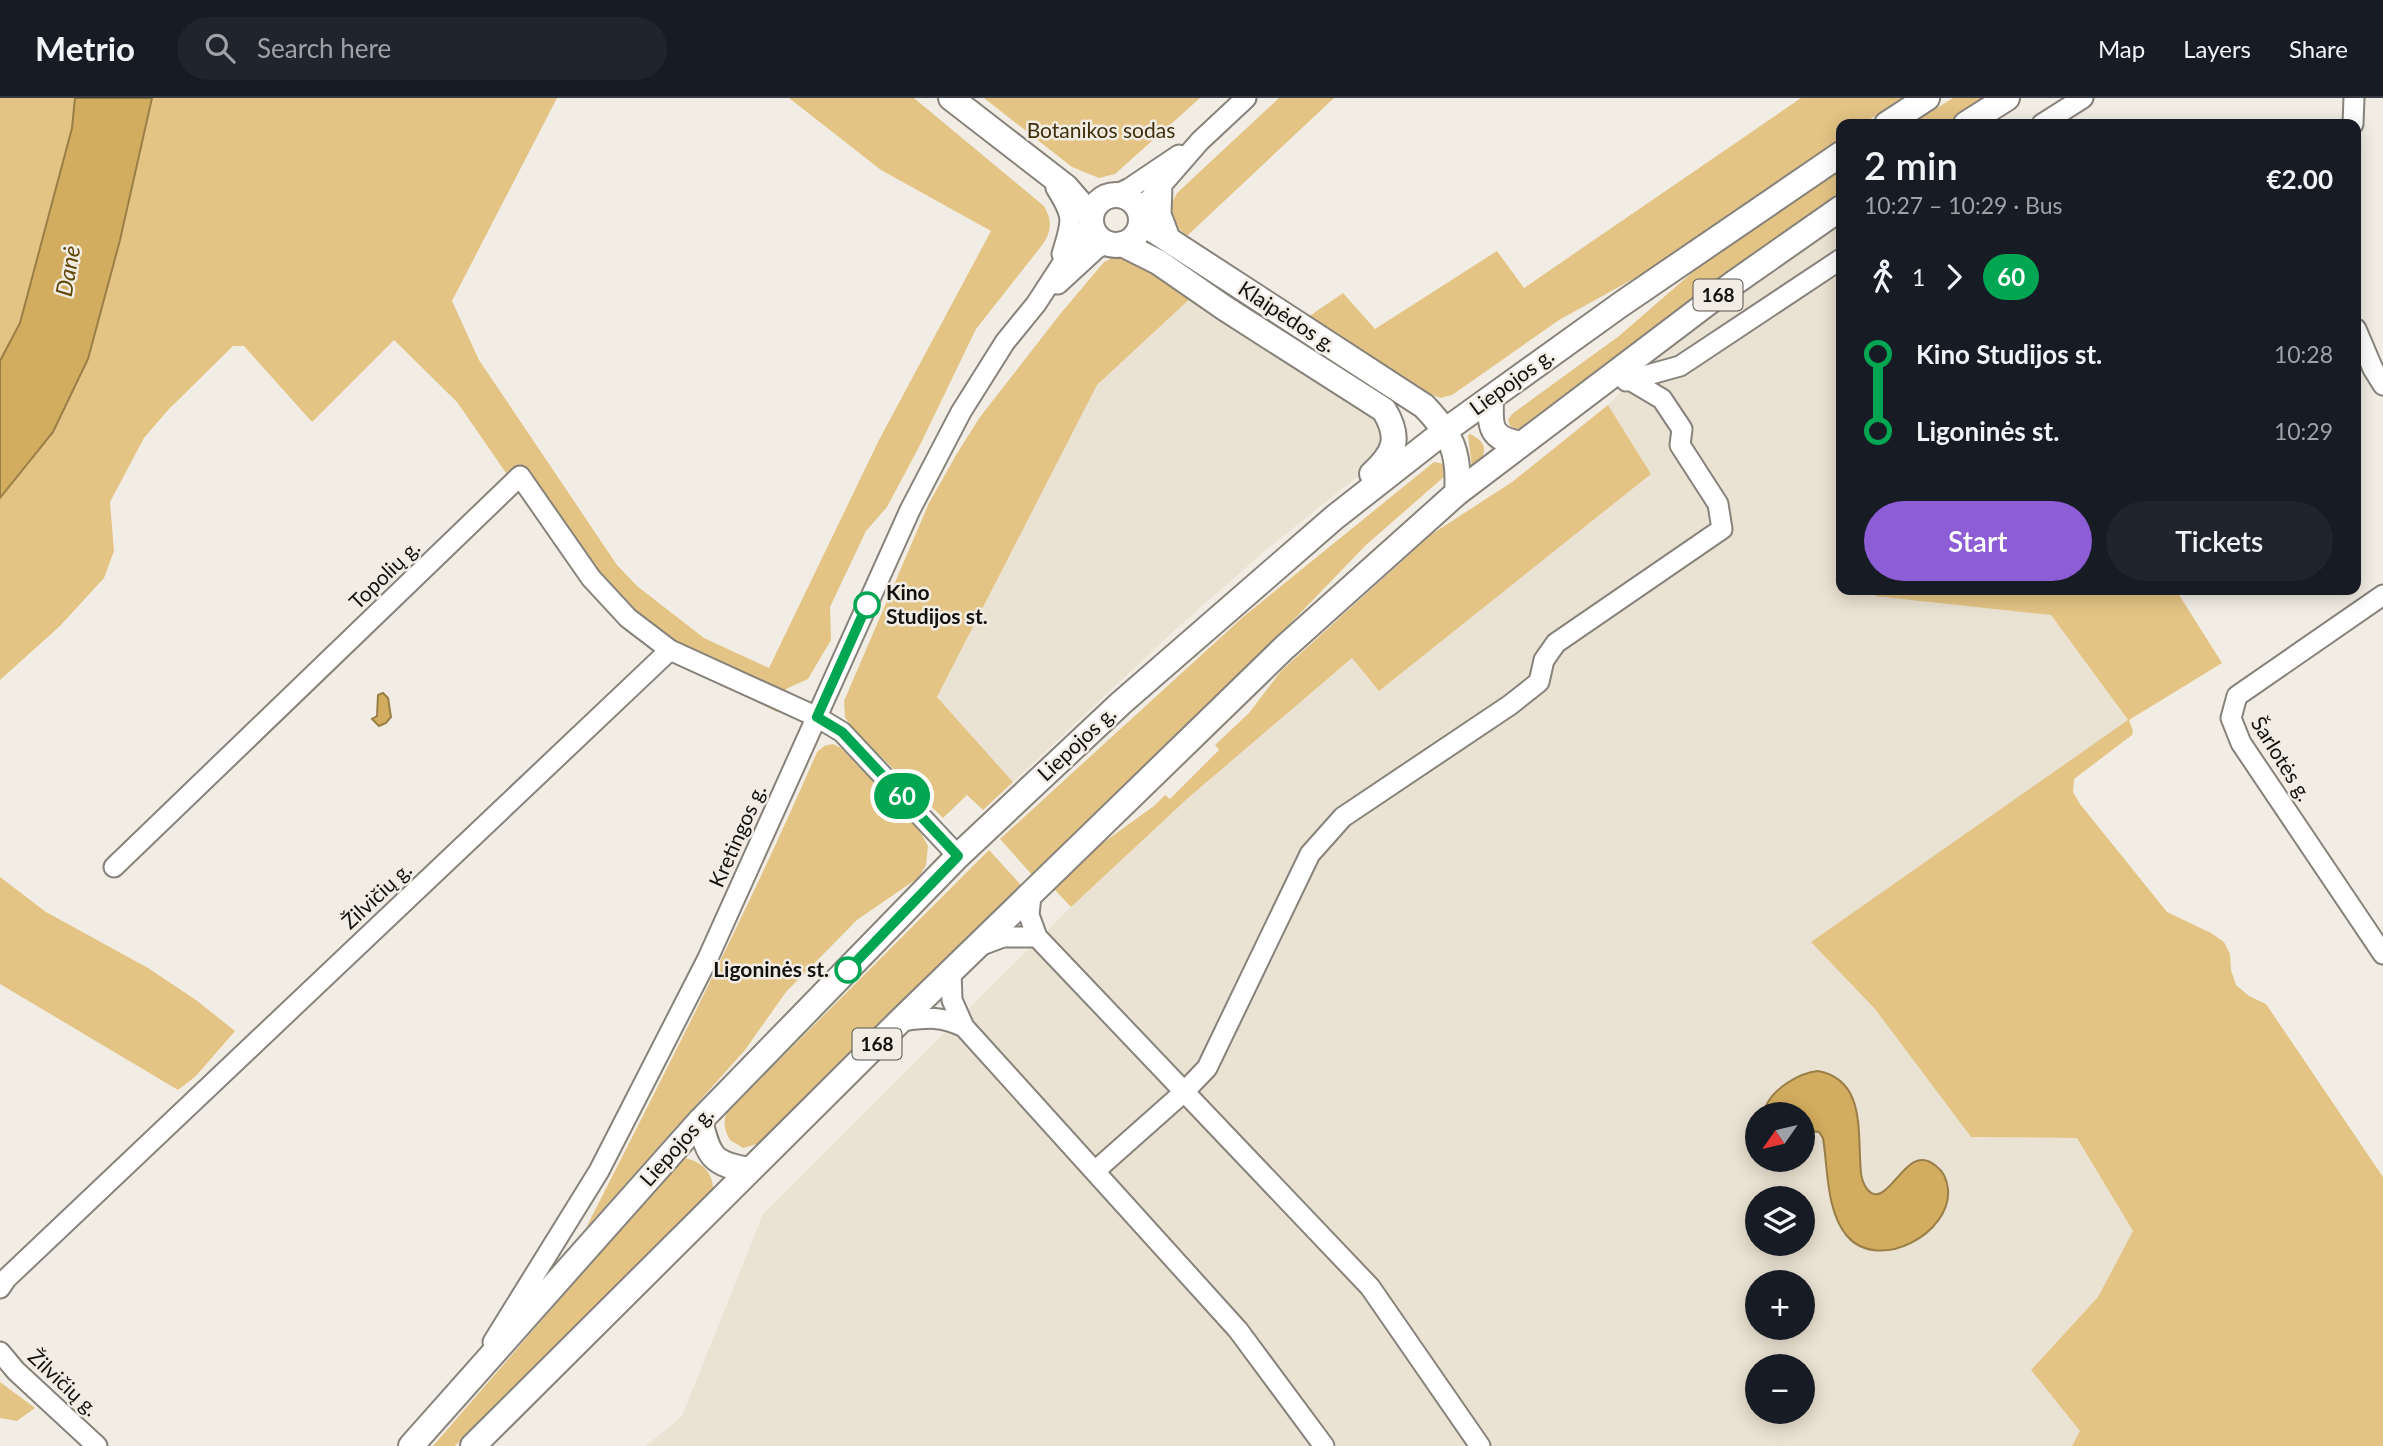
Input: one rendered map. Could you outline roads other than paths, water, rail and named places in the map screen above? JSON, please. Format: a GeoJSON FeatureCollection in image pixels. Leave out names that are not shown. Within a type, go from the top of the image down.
{"type":"FeatureCollection","features":[{"type":"Feature","properties":{"kind":"main road"},"geometry":{"type":"LineString","coordinates":[[951,98],[1066,187],[1091,220],[1096,236],[1158,262],[1384,410],[1394,433],[1393,448],[1388,460],[1365,483],[1358,499]]}},
{"type":"Feature","properties":{"kind":"main road"},"geometry":{"type":"LineString","coordinates":[[1894,119],[1927,98]]}},
{"type":"Feature","properties":{"kind":"main road"},"geometry":{"type":"LineString","coordinates":[[1974,119],[2007,98]]}},
{"type":"Feature","properties":{"kind":"main road","name":"Liepojos g."},"geometry":{"type":"LineString","coordinates":[[411,1446],[700,1121],[958,856],[1201,631],[1358,499],[1446,430],[1697,251],[1836,157]]}},
{"type":"Feature","properties":{"kind":"main road"},"geometry":{"type":"LineString","coordinates":[[1066,187],[1127,198],[1140,217],[1138,232],[1131,240],[1114,244]]}},
{"type":"Feature","properties":{"kind":"main road"},"geometry":{"type":"LineString","coordinates":[[1091,220],[1096,204],[1111,196]]}},
{"type":"Feature","properties":{"kind":"main road","name":"168"},"geometry":{"type":"LineString","coordinates":[[473,1446],[900,1021],[1285,647],[1457,493],[1734,283],[1836,212]]}},
{"type":"Feature","properties":{"kind":"main road","name":"Klaipėdos g."},"geometry":{"type":"LineString","coordinates":[[1140,217],[1172,243],[1424,406],[1446,430]]}},
{"type":"Feature","properties":{"kind":"main road"},"geometry":{"type":"LineString","coordinates":[[1424,406],[1447,407],[1459,403],[1496,378],[1522,375]]}},
{"type":"Feature","properties":{"kind":"main road"},"geometry":{"type":"LineString","coordinates":[[1491,398],[1490,422],[1494,432],[1504,441],[1521,444]]}},
{"type":"Feature","properties":{"kind":"main road"},"geometry":{"type":"LineString","coordinates":[[1446,430],[1457,458],[1457,493]]}},
{"type":"Feature","properties":{"kind":"main road"},"geometry":{"type":"LineString","coordinates":[[700,1121],[711,1155],[726,1166],[750,1170]]}},
{"type":"Feature","properties":{"kind":"street"},"geometry":{"type":"LineString","coordinates":[[1140,217],[1162,185],[1200,141],[1246,98]]}},
{"type":"Feature","properties":{"kind":"street"},"geometry":{"type":"LineString","coordinates":[[2050,119],[2083,98]]}},
{"type":"Feature","properties":{"kind":"street"},"geometry":{"type":"LineString","coordinates":[[2353,119],[2354,98]]}},
{"type":"Feature","properties":{"kind":"street"},"geometry":{"type":"LineString","coordinates":[[1111,196],[1130,188],[1200,141]]}},
{"type":"Feature","properties":{"kind":"street"},"geometry":{"type":"LineString","coordinates":[[1045,170],[1070,211],[1070,227],[1057,272]]}},
{"type":"Feature","properties":{"kind":"street"},"geometry":{"type":"LineString","coordinates":[[1162,185],[1161,215],[1172,243]]}},
{"type":"Feature","properties":{"kind":"street","name":"Kretingos g."},"geometry":{"type":"LineString","coordinates":[[1037,304],[1091,220]]}},
{"type":"Feature","properties":{"kind":"street","name":"Kretingos g."},"geometry":{"type":"LineString","coordinates":[[468,1381],[599,1171],[708,958],[910,510],[955,423],[1005,342],[1037,304],[1096,249],[1114,244]]}},
{"type":"Feature","properties":{"kind":"street"},"geometry":{"type":"LineString","coordinates":[[1598,386],[1681,366],[1836,262]]}},
{"type":"Feature","properties":{"kind":"street"},"geometry":{"type":"LineString","coordinates":[[2361,342],[2383,385]]}},
{"type":"Feature","properties":{"kind":"street"},"geometry":{"type":"LineString","coordinates":[[1662,399],[1681,366]]}},
{"type":"Feature","properties":{"kind":"street"},"geometry":{"type":"LineString","coordinates":[[1095,1171],[1207,1068],[1310,854],[1343,817],[1510,705],[1539,682],[1544,660],[1556,643],[1722,529],[1718,504],[1680,445],[1682,429],[1662,399],[1630,380]]}},
{"type":"Feature","properties":{"kind":"street","name":"Topolių g."},"geometry":{"type":"LineString","coordinates":[[114,867],[520,476],[591,578],[628,618],[670,650]]}},
{"type":"Feature","properties":{"kind":"street","name":"Šarlotės g."},"geometry":{"type":"LineString","coordinates":[[2383,595],[2237,696],[2231,718],[2234,730],[2246,751],[2383,954]]}},
{"type":"Feature","properties":{"kind":"street"},"geometry":{"type":"LineString","coordinates":[[670,650],[817,717],[842,732],[958,856]]}},
{"type":"Feature","properties":{"kind":"street","name":"Žilvičių g."},"geometry":{"type":"LineString","coordinates":[[0,1288],[6,1279],[670,650]]}},
{"type":"Feature","properties":{"kind":"street"},"geometry":{"type":"LineString","coordinates":[[1031,895],[1029,915],[1037,937],[1370,1286],[1480,1446]]}},
{"type":"Feature","properties":{"kind":"street"},"geometry":{"type":"LineString","coordinates":[[978,946],[1003,937],[1037,937]]}},
{"type":"Feature","properties":{"kind":"street"},"geometry":{"type":"LineString","coordinates":[[951,972],[952,1000],[964,1027],[1238,1330],[1324,1446]]}},
{"type":"Feature","properties":{"kind":"street"},"geometry":{"type":"LineString","coordinates":[[900,1021],[936,1017],[964,1027]]}},
{"type":"Feature","properties":{"kind":"street","name":"Žilvičių g."},"geometry":{"type":"LineString","coordinates":[[0,1352],[16,1371],[97,1446]]}},
{"type":"Feature","properties":{"kind":"water","name":"Danė"},"geometry":{"type":"Polygon","coordinates":[[[75,98],[152,98],[120,240],[88,359],[53,432],[0,498],[0,361],[20,323],[72,128],[75,98]]]}},
{"type":"Feature","properties":{"kind":"water"},"geometry":{"type":"Polygon","coordinates":[[[383,693],[388,698],[391,717],[379,726],[372,719],[377,716],[378,695],[383,693]]]}},
{"type":"Feature","properties":{"kind":"water"},"geometry":{"type":"Polygon","coordinates":[[[1818,1071],[1834,1076],[1845,1085],[1852,1097],[1859,1126],[1862,1177],[1870,1192],[1881,1193],[1906,1168],[1920,1160],[1927,1161],[1941,1170],[1948,1189],[1946,1205],[1938,1220],[1926,1233],[1911,1243],[1894,1249],[1877,1250],[1861,1246],[1847,1236],[1840,1226],[1831,1202],[1823,1138],[1819,1132],[1815,1132],[1815,1102],[1768,1102],[1775,1093],[1795,1078],[1818,1071]]]}},
{"type":"Feature","properties":{"kind":"place","name":"Kino Studijos st."},"geometry":{"type":"Point","coordinates":[867,605]}},
{"type":"Feature","properties":{"kind":"place","name":"Ligoninės st."},"geometry":{"type":"Point","coordinates":[848,970]}},
{"type":"Feature","properties":{"kind":"park label","name":"Botanikos sodas"},"geometry":{"type":"Point","coordinates":[1101,131]}}]}
